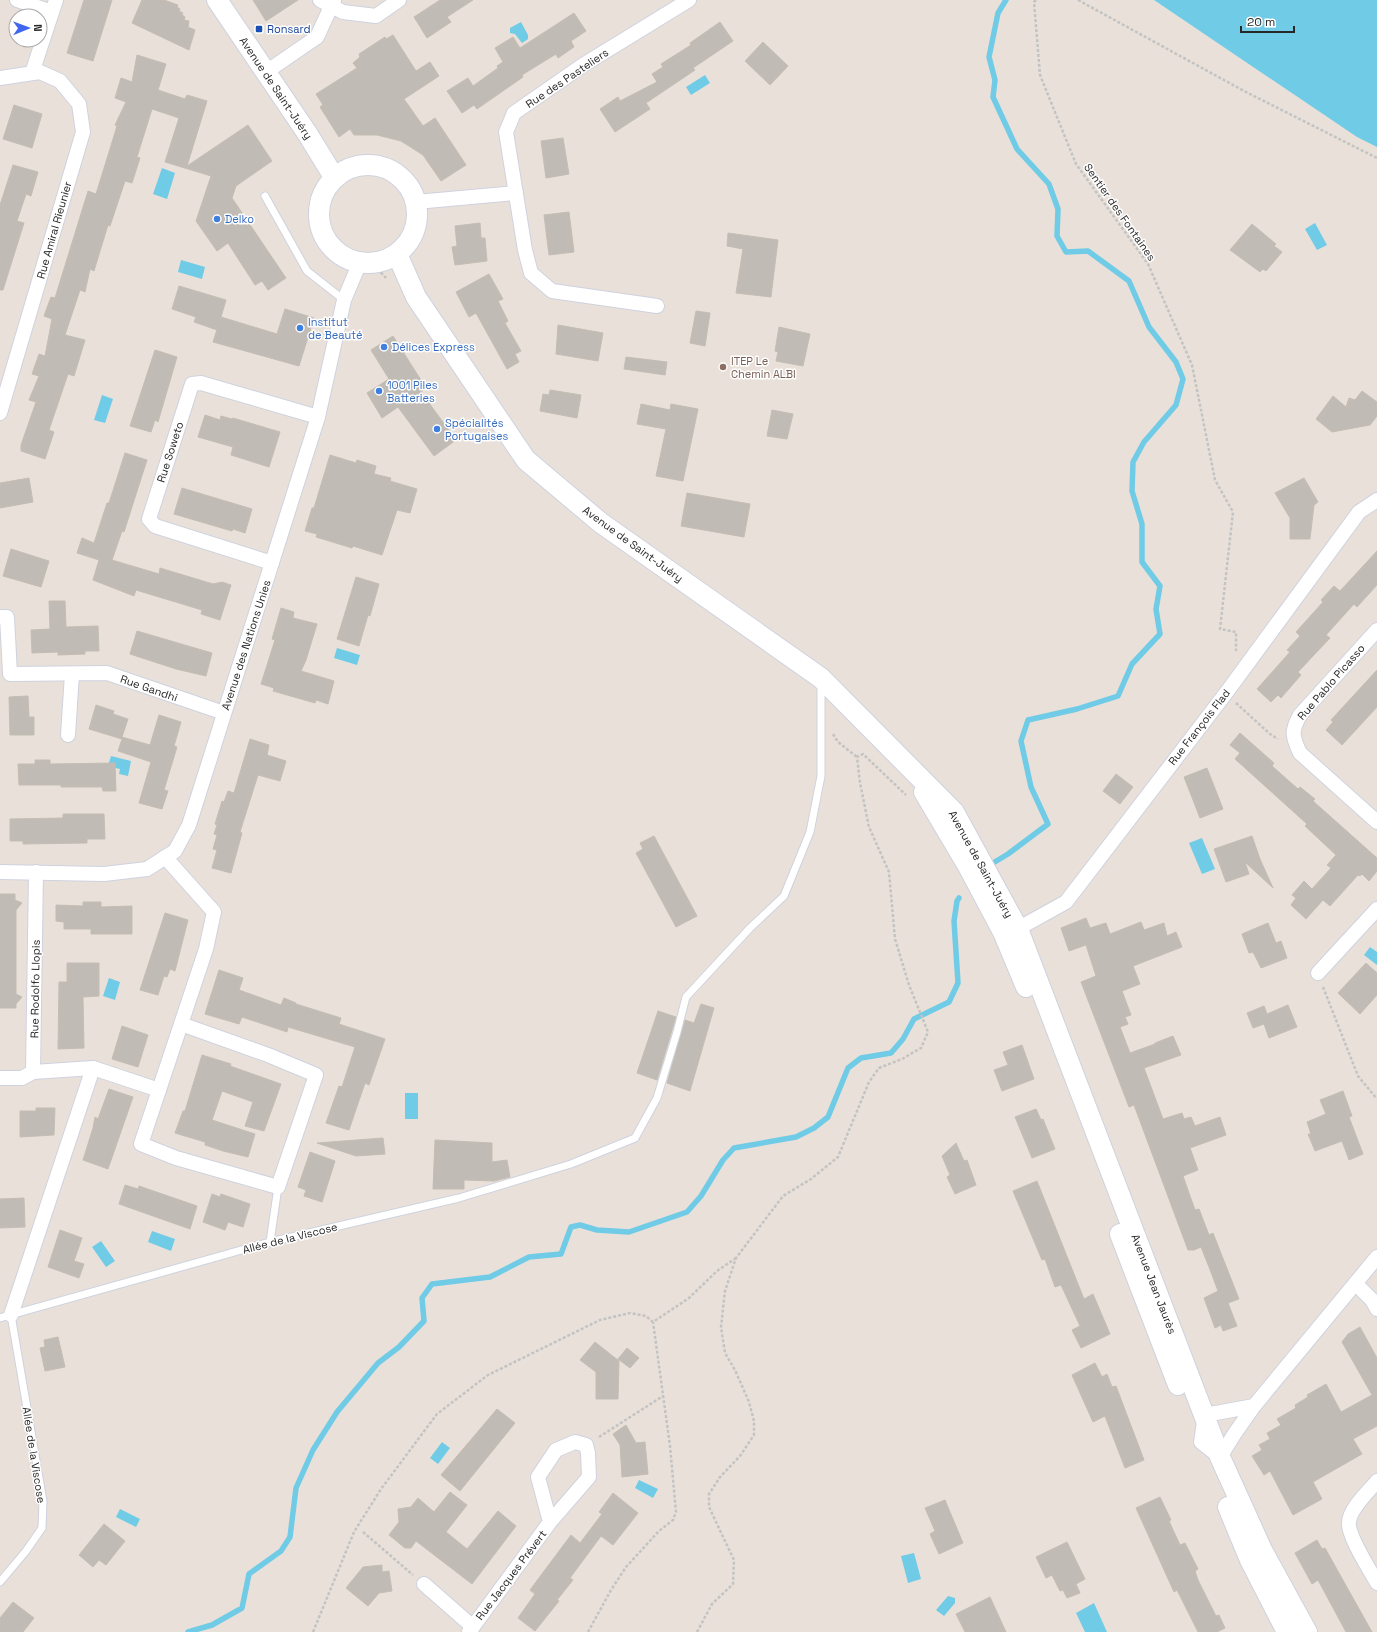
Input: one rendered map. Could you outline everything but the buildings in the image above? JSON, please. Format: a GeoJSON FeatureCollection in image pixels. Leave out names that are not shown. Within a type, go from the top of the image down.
{"type":"FeatureCollection","features":[{"type":"Feature","properties":{"kind":"main road","name":"Avenue de Saint-Juéry"},"geometry":{"type":"LineString","coordinates":[[217,0],[334,177]]}},
{"type":"Feature","properties":{"kind":"main road"},"geometry":{"type":"LineString","coordinates":[[365,164],[382,166],[397,174],[409,186],[416,202],[417,216],[414,231],[407,243],[397,254],[385,260],[373,263],[360,262],[345,258],[332,248],[323,235],[319,220],[319,204],[324,190],[334,177],[349,168],[365,164]]}},
{"type":"Feature","properties":{"kind":"main road","name":"Avenue de Saint-Juéry"},"geometry":{"type":"LineString","coordinates":[[397,254],[416,297],[526,460],[601,524],[821,678],[954,812],[975,864],[1011,932]]}},
{"type":"Feature","properties":{"kind":"main road","name":"Avenue Jean Jaurès"},"geometry":{"type":"LineString","coordinates":[[1011,932],[1205,1416],[1220,1457],[1262,1550],[1307,1632]]}},
{"type":"Feature","properties":{"kind":"main road","name":"Avenue Jean Jaurès"},"geometry":{"type":"LineString","coordinates":[[1011,932],[1042,1027],[1161,1343],[1250,1560],[1287,1632]]}},
{"type":"Feature","properties":{"kind":"street"},"geometry":{"type":"LineString","coordinates":[[17,0],[54,6],[32,73]]}},
{"type":"Feature","properties":{"kind":"street"},"geometry":{"type":"LineString","coordinates":[[266,72],[317,37],[329,2],[343,12],[376,16],[400,0]]}},
{"type":"Feature","properties":{"kind":"street","name":"Rue des Pasteliers"},"geometry":{"type":"LineString","coordinates":[[657,306],[552,291],[531,273],[525,250],[506,132],[514,113],[583,65],[689,0]]}},
{"type":"Feature","properties":{"kind":"street","name":"Rue Amiral Rieunier"},"geometry":{"type":"LineString","coordinates":[[0,78],[40,72],[60,81],[79,104],[83,132],[0,414]]}},
{"type":"Feature","properties":{"kind":"street"},"geometry":{"type":"LineString","coordinates":[[416,202],[516,193]]}},
{"type":"Feature","properties":{"kind":"street","name":"Avenue des Nations Unies"},"geometry":{"type":"LineString","coordinates":[[0,872],[104,874],[147,869],[175,851],[189,825],[318,417],[344,300],[360,262]]}},
{"type":"Feature","properties":{"kind":"street","name":"Rue Soweto"},"geometry":{"type":"LineString","coordinates":[[272,563],[155,526],[148,519],[192,384],[201,383],[318,417]]}},
{"type":"Feature","properties":{"kind":"street","name":"Rue François Flad"},"geometry":{"type":"LineString","coordinates":[[1011,932],[1066,902],[1226,693],[1359,512],[1377,500]]}},
{"type":"Feature","properties":{"kind":"street","name":"Rue Gandhi"},"geometry":{"type":"LineString","coordinates":[[0,617],[7,617],[10,674],[107,673],[224,713]]}},
{"type":"Feature","properties":{"kind":"street","name":"Rue Pablo Picasso"},"geometry":{"type":"LineString","coordinates":[[1293,739],[1294,727],[1300,715],[1377,630]]}},
{"type":"Feature","properties":{"kind":"street"},"geometry":{"type":"LineString","coordinates":[[68,735],[72,674]]}},
{"type":"Feature","properties":{"kind":"street"},"geometry":{"type":"LineString","coordinates":[[1293,739],[1300,753],[1377,822]]}},
{"type":"Feature","properties":{"kind":"street"},"geometry":{"type":"LineString","coordinates":[[165,857],[214,912],[206,949],[181,1024],[141,1144],[176,1158],[278,1187],[316,1075],[268,1055],[181,1024]]}},
{"type":"Feature","properties":{"kind":"street","name":"Rue Rodolfo Llopis"},"geometry":{"type":"LineString","coordinates":[[33,1072],[36,872]]}},
{"type":"Feature","properties":{"kind":"street"},"geometry":{"type":"LineString","coordinates":[[1318,973],[1377,909]]}},
{"type":"Feature","properties":{"kind":"street"},"geometry":{"type":"LineString","coordinates":[[0,1078],[22,1078],[33,1072],[93,1068],[159,1090]]}},
{"type":"Feature","properties":{"kind":"street"},"geometry":{"type":"LineString","coordinates":[[6,1317],[93,1068]]}},
{"type":"Feature","properties":{"kind":"street"},"geometry":{"type":"LineString","coordinates":[[1254,1406],[1205,1416],[1201,1442],[1220,1457],[1235,1432],[1254,1406],[1377,1257]]}},
{"type":"Feature","properties":{"kind":"street"},"geometry":{"type":"LineString","coordinates":[[1356,1284],[1372,1300],[1377,1309]]}},
{"type":"Feature","properties":{"kind":"street","name":"Rue Jacques Prévert"},"geometry":{"type":"LineString","coordinates":[[424,1584],[471,1629],[550,1522],[589,1477],[588,1453],[586,1445],[575,1442],[556,1450],[538,1477],[550,1522]]}},
{"type":"Feature","properties":{"kind":"street"},"geometry":{"type":"LineString","coordinates":[[1377,1481],[1356,1507],[1349,1521],[1350,1533],[1377,1583]]}},
{"type":"Feature","properties":{"kind":"lane"},"geometry":{"type":"LineString","coordinates":[[265,196],[307,271],[344,300]]}},
{"type":"Feature","properties":{"kind":"lane","name":"Allée de la Viscose"},"geometry":{"type":"LineString","coordinates":[[0,1582],[26,1551],[42,1528],[43,1501],[6,1317],[270,1242],[459,1198],[571,1164],[635,1138],[657,1098],[686,996],[750,928],[784,896],[810,832],[821,776],[821,678]]}},
{"type":"Feature","properties":{"kind":"lane"},"geometry":{"type":"LineString","coordinates":[[270,1242],[278,1187]]}},
{"type":"Feature","properties":{"kind":"path","name":"Sentier des Fontaines"},"geometry":{"type":"LineString","coordinates":[[1036,0],[1034,2],[1040,75],[1076,164],[1148,264],[1192,365],[1215,480],[1233,512],[1220,629],[1236,632]]}},
{"type":"Feature","properties":{"kind":"path"},"geometry":{"type":"LineString","coordinates":[[1078,0],[1244,91],[1377,158]]}},
{"type":"Feature","properties":{"kind":"path"},"geometry":{"type":"LineString","coordinates":[[1226,693],[1277,739],[1293,739]]}},
{"type":"Feature","properties":{"kind":"path"},"geometry":{"type":"LineString","coordinates":[[653,1322],[689,1298],[718,1271],[736,1258],[783,1196],[811,1179],[838,1157],[868,1082],[879,1068],[902,1059],[921,1048],[928,1032],[909,985],[895,939],[890,872],[869,827],[860,783],[857,758],[838,742],[821,714]]}},
{"type":"Feature","properties":{"kind":"path"},"geometry":{"type":"LineString","coordinates":[[857,758],[863,754],[909,798]]}},
{"type":"Feature","properties":{"kind":"path"},"geometry":{"type":"LineString","coordinates":[[1318,973],[1358,1076],[1377,1099]]}},
{"type":"Feature","properties":{"kind":"path"},"geometry":{"type":"LineString","coordinates":[[697,1632],[712,1604],[733,1584],[734,1560],[709,1507],[709,1494],[720,1477],[740,1456],[754,1434],[754,1421],[749,1402],[735,1370],[725,1353],[721,1327],[725,1291],[736,1258]]}},
{"type":"Feature","properties":{"kind":"path"},"geometry":{"type":"LineString","coordinates":[[313,1632],[354,1532],[381,1489],[437,1414],[488,1375],[600,1320],[630,1313],[646,1316],[653,1322],[676,1512],[673,1520],[659,1530],[626,1567],[588,1632]]}},
{"type":"Feature","properties":{"kind":"path"},"geometry":{"type":"LineString","coordinates":[[586,1445],[663,1396]]}},
{"type":"Feature","properties":{"kind":"path"},"geometry":{"type":"LineString","coordinates":[[363,1532],[424,1584]]}},
{"type":"Feature","properties":{"kind":"water"},"geometry":{"type":"Polygon","coordinates":[[[1154,0],[1377,0],[1377,147],[1357,137],[1154,0]]]}},
{"type":"Feature","properties":{"kind":"water"},"geometry":{"type":"Polygon","coordinates":[[[521,22],[528,35],[528,39],[522,43],[515,34],[510,33],[510,28],[521,22]]]}},
{"type":"Feature","properties":{"kind":"water"},"geometry":{"type":"Polygon","coordinates":[[[705,75],[710,83],[691,95],[686,87],[705,75]]]}},
{"type":"Feature","properties":{"kind":"water"},"geometry":{"type":"Polygon","coordinates":[[[162,168],[175,173],[167,199],[153,194],[162,168]]]}},
{"type":"Feature","properties":{"kind":"water"},"geometry":{"type":"Polygon","coordinates":[[[1315,223],[1327,245],[1317,250],[1305,229],[1315,223]]]}},
{"type":"Feature","properties":{"kind":"water"},"geometry":{"type":"Polygon","coordinates":[[[181,260],[205,267],[202,279],[178,272],[181,260]]]}},
{"type":"Feature","properties":{"kind":"water"},"geometry":{"type":"Polygon","coordinates":[[[102,395],[113,399],[105,423],[94,420],[102,395]]]}},
{"type":"Feature","properties":{"kind":"water"},"geometry":{"type":"Polygon","coordinates":[[[337,648],[360,655],[357,665],[334,658],[337,648]]]}},
{"type":"Feature","properties":{"kind":"water"},"geometry":{"type":"Polygon","coordinates":[[[111,756],[131,761],[128,776],[119,774],[120,769],[108,766],[111,756]]]}},
{"type":"Feature","properties":{"kind":"water"},"geometry":{"type":"Polygon","coordinates":[[[1202,838],[1215,869],[1202,874],[1189,843],[1202,838]]]}},
{"type":"Feature","properties":{"kind":"water"},"geometry":{"type":"Polygon","coordinates":[[[1370,947],[1377,952],[1377,965],[1364,955],[1370,947]]]}},
{"type":"Feature","properties":{"kind":"water"},"geometry":{"type":"Polygon","coordinates":[[[109,978],[120,982],[115,1000],[103,996],[109,978]]]}},
{"type":"Feature","properties":{"kind":"water"},"geometry":{"type":"Polygon","coordinates":[[[405,1093],[418,1093],[418,1119],[405,1119],[405,1093]]]}},
{"type":"Feature","properties":{"kind":"water"},"geometry":{"type":"Polygon","coordinates":[[[152,1231],[175,1239],[171,1251],[148,1242],[152,1231]]]}},
{"type":"Feature","properties":{"kind":"water"},"geometry":{"type":"Polygon","coordinates":[[[101,1241],[115,1261],[106,1267],[92,1247],[101,1241]]]}},
{"type":"Feature","properties":{"kind":"water"},"geometry":{"type":"Polygon","coordinates":[[[442,1442],[450,1448],[438,1464],[430,1458],[442,1442]]]}},
{"type":"Feature","properties":{"kind":"water"},"geometry":{"type":"Polygon","coordinates":[[[639,1480],[658,1489],[653,1498],[635,1488],[639,1480]]]}},
{"type":"Feature","properties":{"kind":"water"},"geometry":{"type":"Polygon","coordinates":[[[120,1509],[140,1519],[136,1527],[116,1517],[120,1509]]]}},
{"type":"Feature","properties":{"kind":"water"},"geometry":{"type":"Polygon","coordinates":[[[914,1553],[921,1579],[908,1583],[901,1556],[914,1553]]]}},
{"type":"Feature","properties":{"kind":"water"},"geometry":{"type":"Polygon","coordinates":[[[948,1596],[955,1598],[955,1603],[944,1616],[936,1610],[948,1596]]]}},
{"type":"Feature","properties":{"kind":"water"},"geometry":{"type":"Polygon","coordinates":[[[1094,1603],[1107,1632],[1085,1632],[1076,1613],[1094,1603]]]}},
{"type":"Feature","properties":{"kind":"waterway"},"geometry":{"type":"LineString","coordinates":[[988,866],[1008,854],[1048,824],[1031,787],[1021,741],[1028,720],[1077,709],[1118,696],[1132,664],[1160,634],[1156,609],[1160,586],[1142,562],[1142,524],[1132,491],[1133,462],[1144,442],[1176,405],[1183,379],[1176,362],[1149,327],[1129,281],[1088,251],[1066,252],[1057,236],[1058,209],[1049,184],[1017,149],[993,97],[995,80],[989,57],[998,13],[1006,0]]}},
{"type":"Feature","properties":{"kind":"waterway"},"geometry":{"type":"LineString","coordinates":[[188,1632],[212,1625],[242,1608],[249,1574],[281,1551],[290,1537],[296,1488],[313,1450],[337,1412],[378,1363],[399,1347],[424,1321],[422,1298],[432,1284],[490,1277],[529,1257],[561,1254],[571,1227],[580,1225],[597,1230],[629,1232],[687,1212],[701,1196],[723,1160],[734,1148],[796,1137],[814,1128],[828,1117],[848,1068],[861,1058],[891,1053],[903,1039],[914,1019],[949,1002],[958,983],[954,921],[957,901],[959,898]]}},
{"type":"Feature","properties":{"kind":"place","name":"Ronsard"},"geometry":{"type":"Point","coordinates":[259,29]}},
{"type":"Feature","properties":{"kind":"place","name":"Delko"},"geometry":{"type":"Point","coordinates":[217,219]}},
{"type":"Feature","properties":{"kind":"place","name":"Institut de Beauté"},"geometry":{"type":"Point","coordinates":[300,328]}},
{"type":"Feature","properties":{"kind":"place","name":"Délices Express"},"geometry":{"type":"Point","coordinates":[384,347]}},
{"type":"Feature","properties":{"kind":"place","name":"ITEP Le Chemin ALBI"},"geometry":{"type":"Point","coordinates":[723,367]}},
{"type":"Feature","properties":{"kind":"place","name":"1001 Piles Batteries"},"geometry":{"type":"Point","coordinates":[379,391]}},
{"type":"Feature","properties":{"kind":"place","name":"Spécialités Portugaises"},"geometry":{"type":"Point","coordinates":[437,429]}}]}
